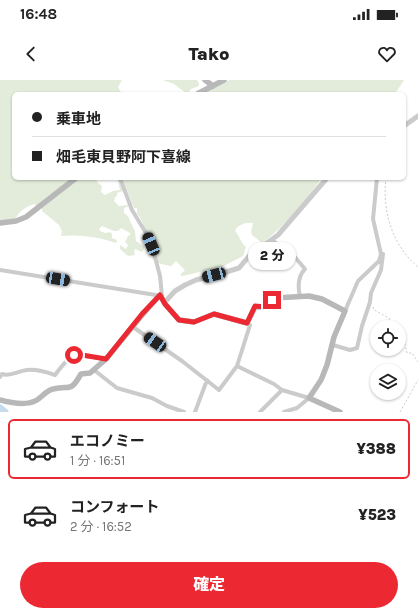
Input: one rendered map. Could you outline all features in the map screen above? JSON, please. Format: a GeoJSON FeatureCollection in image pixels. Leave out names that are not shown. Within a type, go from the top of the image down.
{"type":"FeatureCollection","features":[{"type":"Feature","properties":{"kind":"main road"},"geometry":{"type":"LineString","coordinates":[[205,80],[213,86]]}},
{"type":"Feature","properties":{"kind":"main road"},"geometry":{"type":"LineString","coordinates":[[201,92],[224,80]]}},
{"type":"Feature","properties":{"kind":"main road"},"geometry":{"type":"LineString","coordinates":[[0,223],[16,221],[26,217],[73,180]]}},
{"type":"Feature","properties":{"kind":"main road"},"geometry":{"type":"LineString","coordinates":[[0,400],[12,403],[32,402],[52,389],[74,386],[81,374],[90,373],[106,359],[142,314],[160,295],[165,304],[179,320],[194,322],[214,314],[247,323],[255,306],[266,307],[275,298],[310,296],[317,297],[345,311],[334,337],[329,361],[321,380],[309,398],[340,412]]}},
{"type":"Feature","properties":{"kind":"street"},"geometry":{"type":"LineString","coordinates":[[406,125],[418,116]]}},
{"type":"Feature","properties":{"kind":"street"},"geometry":{"type":"LineString","coordinates":[[121,180],[132,210],[146,233],[155,256],[160,276],[162,296],[160,295]]}},
{"type":"Feature","properties":{"kind":"street"},"geometry":{"type":"LineString","coordinates":[[160,295],[164,302],[175,291],[196,280],[236,270],[250,255],[281,232],[325,180]]}},
{"type":"Feature","properties":{"kind":"street"},"geometry":{"type":"LineString","coordinates":[[333,345],[347,350],[357,349],[362,326],[370,304],[371,293],[377,282],[382,267],[383,255],[377,240],[373,219],[377,180]]}},
{"type":"Feature","properties":{"kind":"street"},"geometry":{"type":"LineString","coordinates":[[272,240],[294,256],[305,269],[301,275],[299,287],[300,297]]}},
{"type":"Feature","properties":{"kind":"street"},"geometry":{"type":"LineString","coordinates":[[345,311],[358,281],[379,262],[381,250]]}},
{"type":"Feature","properties":{"kind":"street"},"geometry":{"type":"LineString","coordinates":[[0,270],[160,295]]}},
{"type":"Feature","properties":{"kind":"street"},"geometry":{"type":"LineString","coordinates":[[133,326],[219,390],[237,366],[250,325],[247,323]]}},
{"type":"Feature","properties":{"kind":"street"},"geometry":{"type":"LineString","coordinates":[[0,377],[2,374],[10,376],[18,372],[34,370],[55,375],[67,360],[78,355],[106,359]]}},
{"type":"Feature","properties":{"kind":"street"},"geometry":{"type":"LineString","coordinates":[[237,366],[274,384],[282,390],[309,398]]}},
{"type":"Feature","properties":{"kind":"street"},"geometry":{"type":"LineString","coordinates":[[94,370],[117,388],[152,398],[166,406],[184,412]]}},
{"type":"Feature","properties":{"kind":"street"},"geometry":{"type":"LineString","coordinates":[[195,412],[207,380]]}},
{"type":"Feature","properties":{"kind":"street"},"geometry":{"type":"LineString","coordinates":[[260,412],[282,390]]}},
{"type":"Feature","properties":{"kind":"street"},"geometry":{"type":"LineString","coordinates":[[284,412],[297,408],[309,398]]}},
{"type":"Feature","properties":{"kind":"path"},"geometry":{"type":"LineString","coordinates":[[386,180],[384,193],[389,224],[406,256],[418,267]]}},
{"type":"Feature","properties":{"kind":"path"},"geometry":{"type":"LineString","coordinates":[[370,304],[374,310],[390,318],[391,320]]}},
{"type":"Feature","properties":{"kind":"path"},"geometry":{"type":"LineString","coordinates":[[406,348],[407,352],[412,353],[418,362]]}},
{"type":"Feature","properties":{"kind":"path"},"geometry":{"type":"LineString","coordinates":[[400,412],[418,380]]}},
{"type":"Feature","properties":{"kind":"green space"},"geometry":{"type":"Polygon","coordinates":[[[0,80],[122,80],[118,87],[121,92],[12,92],[12,180],[71,180],[37,206],[34,204],[25,208],[15,219],[0,221],[0,80]]]}},
{"type":"Feature","properties":{"kind":"green space"},"geometry":{"type":"Polygon","coordinates":[[[163,80],[197,80],[199,86],[191,89],[189,92],[185,92],[174,84],[163,80]]]}},
{"type":"Feature","properties":{"kind":"green space"},"geometry":{"type":"Polygon","coordinates":[[[229,80],[404,80],[396,92],[206,92],[229,80]]]}},
{"type":"Feature","properties":{"kind":"green space"},"geometry":{"type":"Polygon","coordinates":[[[77,180],[96,180],[102,186],[101,192],[105,195],[113,191],[120,190],[118,180],[120,180],[123,191],[117,193],[114,201],[119,206],[129,206],[124,208],[124,213],[128,216],[135,231],[136,241],[144,246],[144,249],[142,252],[135,249],[135,255],[128,256],[120,249],[120,245],[126,249],[128,245],[125,242],[130,235],[130,233],[121,228],[118,231],[114,231],[102,226],[99,229],[105,233],[110,232],[112,234],[112,238],[117,240],[116,243],[89,236],[61,236],[62,231],[59,225],[42,211],[42,208],[77,180]]]}},
{"type":"Feature","properties":{"kind":"green space"},"geometry":{"type":"Polygon","coordinates":[[[123,180],[320,180],[314,189],[292,215],[275,233],[262,243],[252,235],[251,232],[253,223],[242,224],[235,231],[246,247],[243,256],[222,267],[181,276],[185,270],[176,261],[171,266],[161,264],[153,260],[145,228],[137,214],[137,208],[134,208],[123,180]]]}},
{"type":"Feature","properties":{"kind":"waterway"},"geometry":{"type":"LineString","coordinates":[[0,408],[5,412]]}},
{"type":"Feature","properties":{"kind":"route"},"geometry":{"type":"LineString","coordinates":[[74,355],[106,359],[142,314],[160,295],[175,317],[179,320],[188,322],[194,322],[214,314],[247,323],[255,306],[266,307],[272,300]]}}]}
